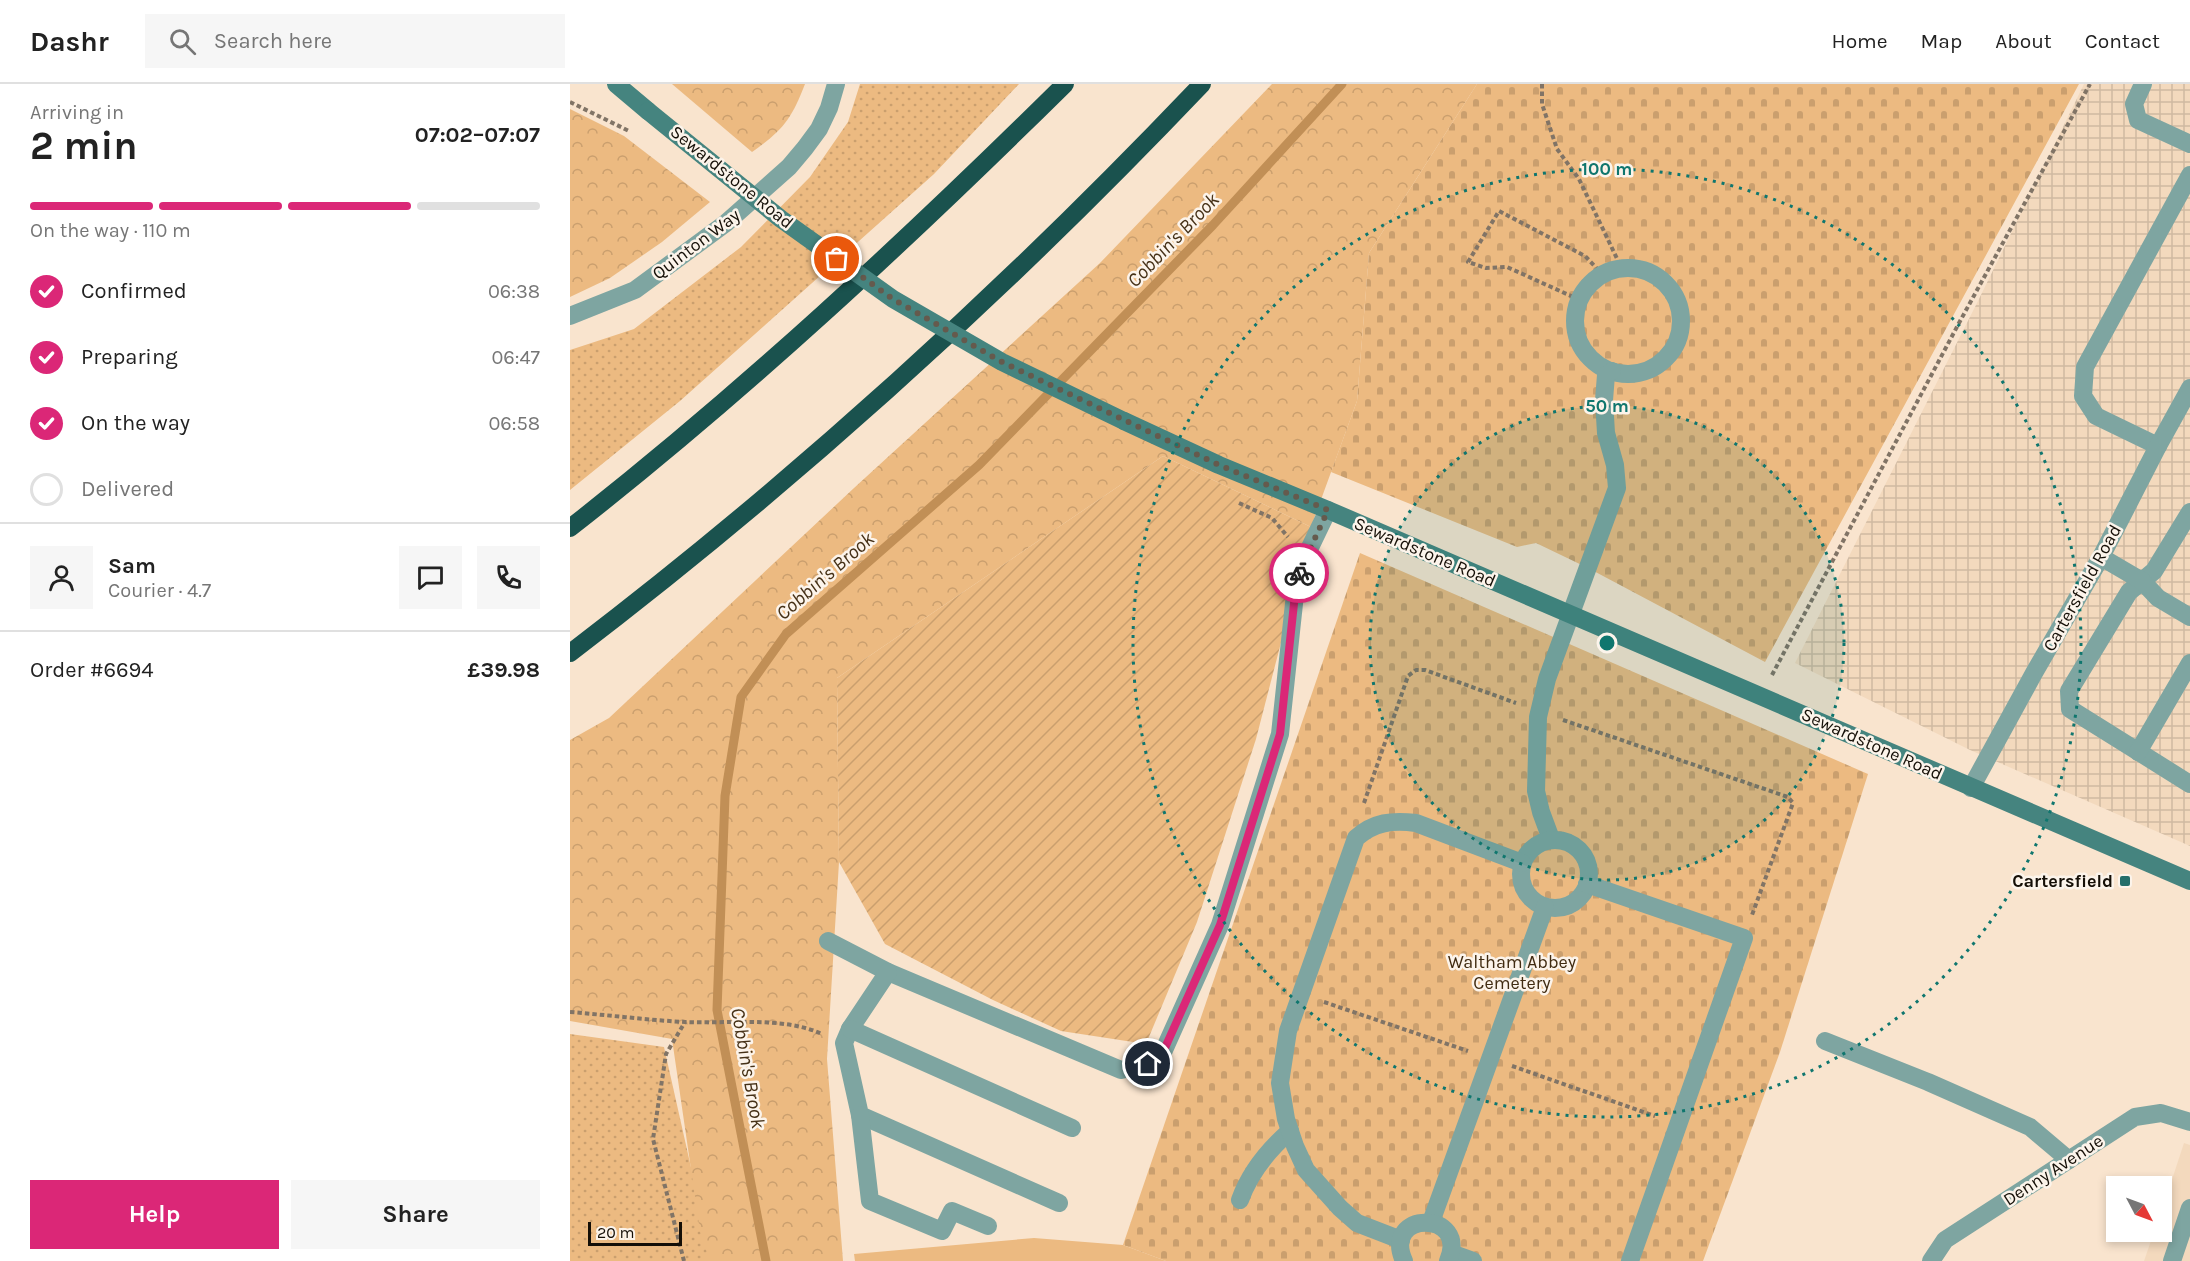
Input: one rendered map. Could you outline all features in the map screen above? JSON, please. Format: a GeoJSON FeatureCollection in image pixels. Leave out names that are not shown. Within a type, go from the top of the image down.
{"type":"FeatureCollection","features":[{"type":"Feature","properties":{"kind":"highway"},"geometry":{"type":"LineString","coordinates":[[570,528],[749,382],[974,174],[1065,84]]}},
{"type":"Feature","properties":{"kind":"highway"},"geometry":{"type":"LineString","coordinates":[[570,653],[720,536],[835,437],[1026,262],[1120,170],[1202,84]]}},
{"type":"Feature","properties":{"kind":"street","name":"Sewardstone Road"},"geometry":{"type":"LineString","coordinates":[[616,84],[781,219],[893,299],[1002,362],[1219,465],[2190,881]]}},
{"type":"Feature","properties":{"kind":"street","name":"Quinton Way"},"geometry":{"type":"LineString","coordinates":[[570,316],[635,290],[726,223],[789,167],[805,148],[819,129],[829,108],[836,84]]}},
{"type":"Feature","properties":{"kind":"street"},"geometry":{"type":"LineString","coordinates":[[2143,84],[2134,104],[2138,120],[2190,144]]}},
{"type":"Feature","properties":{"kind":"street"},"geometry":{"type":"LineString","coordinates":[[2157,446],[2096,416],[2083,396],[2085,367],[2190,175]]}},
{"type":"Feature","properties":{"kind":"street"},"geometry":{"type":"LineString","coordinates":[[1622,269],[1642,269],[1658,276],[1670,288],[1678,303],[1681,319],[1679,336],[1672,351],[1660,363],[1645,371],[1629,374],[1612,372],[1597,364],[1586,353],[1578,338],[1575,322],[1577,306],[1584,291],[1603,275],[1622,269]]}},
{"type":"Feature","properties":{"kind":"street"},"geometry":{"type":"LineString","coordinates":[[1551,839],[1536,791],[1539,712],[1547,679],[1617,488],[1615,465],[1606,434],[1604,399],[1606,375],[1612,372]]}},
{"type":"Feature","properties":{"kind":"street","name":"Cartersfield Road"},"geometry":{"type":"LineString","coordinates":[[1971,788],[2101,557],[2157,446],[2190,388]]}},
{"type":"Feature","properties":{"kind":"street"},"geometry":{"type":"LineString","coordinates":[[828,941],[888,972],[1120,1070],[1148,1064],[1164,1050],[1220,925],[1280,734],[1296,585],[1302,564],[1328,510]]}},
{"type":"Feature","properties":{"kind":"street"},"geometry":{"type":"LineString","coordinates":[[2190,512],[2154,572],[2129,592],[2069,691],[2070,709],[2190,784]]}},
{"type":"Feature","properties":{"kind":"street"},"geometry":{"type":"LineString","coordinates":[[2101,557],[2142,582],[2158,598],[2190,617]]}},
{"type":"Feature","properties":{"kind":"street"},"geometry":{"type":"LineString","coordinates":[[2138,752],[2190,663]]}},
{"type":"Feature","properties":{"kind":"street"},"geometry":{"type":"LineString","coordinates":[[1401,1240],[1357,1223],[1340,1208],[1306,1170],[1286,1119],[1281,1083],[1288,1031],[1356,838],[1365,830],[1381,822],[1397,820],[1416,823],[1522,863]]}},
{"type":"Feature","properties":{"kind":"street"},"geometry":{"type":"LineString","coordinates":[[1551,839],[1568,842],[1578,848],[1585,857],[1589,868],[1587,884],[1577,900],[1567,906],[1545,907],[1535,902],[1522,885],[1520,874],[1522,863],[1527,853],[1535,845],[1551,839]]}},
{"type":"Feature","properties":{"kind":"street"},"geometry":{"type":"LineString","coordinates":[[1587,884],[1744,938],[1630,1261]]}},
{"type":"Feature","properties":{"kind":"street"},"geometry":{"type":"LineString","coordinates":[[1431,1222],[1545,907]]}},
{"type":"Feature","properties":{"kind":"street"},"geometry":{"type":"LineString","coordinates":[[888,972],[847,1036],[860,1115],[870,1201],[942,1231],[952,1211],[988,1226]]}},
{"type":"Feature","properties":{"kind":"street"},"geometry":{"type":"LineString","coordinates":[[847,1036],[1072,1128]]}},
{"type":"Feature","properties":{"kind":"street"},"geometry":{"type":"LineString","coordinates":[[1825,1041],[1928,1082],[2031,1127],[2069,1160]]}},
{"type":"Feature","properties":{"kind":"street","name":"Denny Avenue"},"geometry":{"type":"LineString","coordinates":[[1931,1261],[1945,1240],[2135,1117],[2161,1113],[2190,1122]]}},
{"type":"Feature","properties":{"kind":"street"},"geometry":{"type":"LineString","coordinates":[[860,1115],[1059,1203]]}},
{"type":"Feature","properties":{"kind":"street"},"geometry":{"type":"LineString","coordinates":[[1240,1200],[1247,1182],[1262,1158],[1290,1131]]}},
{"type":"Feature","properties":{"kind":"street"},"geometry":{"type":"LineString","coordinates":[[2172,1261],[2190,1208]]}},
{"type":"Feature","properties":{"kind":"street"},"geometry":{"type":"LineString","coordinates":[[1404,1261],[1401,1254],[1401,1240],[1407,1230],[1422,1222],[1438,1224],[1445,1230],[1449,1237],[1449,1257],[1473,1261]]}},
{"type":"Feature","properties":{"kind":"path"},"geometry":{"type":"LineString","coordinates":[[1542,84],[1542,104],[1557,148],[1579,179],[1622,269]]}},
{"type":"Feature","properties":{"kind":"path"},"geometry":{"type":"LineString","coordinates":[[1772,675],[1959,323],[2090,84]]}},
{"type":"Feature","properties":{"kind":"path"},"geometry":{"type":"LineString","coordinates":[[570,102],[629,131]]}},
{"type":"Feature","properties":{"kind":"path"},"geometry":{"type":"LineString","coordinates":[[1580,300],[1507,267],[1486,268],[1468,262],[1498,211],[1586,256],[1603,275]]}},
{"type":"Feature","properties":{"kind":"path"},"geometry":{"type":"LineString","coordinates":[[1230,499],[1272,519],[1290,543]]}},
{"type":"Feature","properties":{"kind":"path"},"geometry":{"type":"LineString","coordinates":[[1365,830],[1359,817],[1408,676],[1416,670],[1425,670],[1539,712],[1788,797],[1793,803],[1744,938]]}},
{"type":"Feature","properties":{"kind":"path"},"geometry":{"type":"LineString","coordinates":[[570,1012],[685,1022],[788,1024],[847,1036]]}},
{"type":"Feature","properties":{"kind":"path"},"geometry":{"type":"LineString","coordinates":[[684,1261],[653,1139],[666,1054],[685,1022]]}},
{"type":"Feature","properties":{"kind":"shaded area"},"geometry":{"type":"Polygon","coordinates":[[[2084,84],[2190,84],[2190,846],[1970,750],[1795,663],[1978,301],[2084,84]]]}},
{"type":"Feature","properties":{"kind":"shaded area"},"geometry":{"type":"Polygon","coordinates":[[[2184,1143],[2190,1145],[2190,1261],[2144,1261],[2151,1242],[2172,1242],[2172,1180],[2184,1143]]]}},
{"type":"Feature","properties":{"kind":"green space"},"geometry":{"type":"Polygon","coordinates":[[[672,84],[805,84],[785,123],[752,152],[672,84]]]}},
{"type":"Feature","properties":{"kind":"green space"},"geometry":{"type":"Polygon","coordinates":[[[860,84],[1019,84],[934,174],[680,401],[570,490],[570,350],[634,329],[741,247],[810,177],[848,122],[860,84]]]}},
{"type":"Feature","properties":{"kind":"green space"},"geometry":{"type":"Polygon","coordinates":[[[1272,84],[1477,84],[1369,253],[1357,401],[1311,527],[1163,456],[837,678],[839,862],[827,1059],[843,1261],[710,1261],[700,1231],[672,1039],[570,1021],[570,740],[609,718],[854,488],[1100,263],[1272,84]]]}},
{"type":"Feature","properties":{"kind":"green space"},"geometry":{"type":"Polygon","coordinates":[[[1477,84],[2079,84],[1765,662],[1536,543],[1517,547],[1331,472],[1357,401],[1369,253],[1477,84]]]}},
{"type":"Feature","properties":{"kind":"green space"},"geometry":{"type":"Polygon","coordinates":[[[570,109],[624,136],[710,202],[662,242],[610,278],[570,297],[570,109]]]}},
{"type":"Feature","properties":{"kind":"green space"},"geometry":{"type":"Polygon","coordinates":[[[1163,456],[1311,527],[1256,739],[1197,922],[1146,1044],[1061,1031],[993,1000],[885,944],[839,862],[837,678],[1163,456]]]}},
{"type":"Feature","properties":{"kind":"green space","name":"Waltham Abbey Cemetery"},"geometry":{"type":"Polygon","coordinates":[[[1360,553],[1868,774],[1780,1052],[1703,1261],[1166,1261],[1123,1245],[1360,553]]]}},
{"type":"Feature","properties":{"kind":"green space"},"geometry":{"type":"Polygon","coordinates":[[[570,1034],[664,1047],[712,1261],[570,1261],[570,1034]]]}},
{"type":"Feature","properties":{"kind":"green space"},"geometry":{"type":"Polygon","coordinates":[[[1034,1238],[1123,1245],[1166,1261],[855,1261],[854,1254],[1034,1238]]]}},
{"type":"Feature","properties":{"kind":"waterway","name":"Cobbin's Brook"},"geometry":{"type":"LineString","coordinates":[[766,1261],[717,1010],[725,796],[741,697],[786,634],[979,465],[1213,225],[1342,84]]}},
{"type":"Feature","properties":{"kind":"way so far"},"geometry":{"type":"LineString","coordinates":[[837,259],[893,299],[1002,362],[1219,465],[1328,510],[1299,573]]}},
{"type":"Feature","properties":{"kind":"place","name":"Cartersfield"},"geometry":{"type":"Point","coordinates":[2125,881]}},
{"type":"Feature","properties":{"kind":"route"},"geometry":{"type":"LineString","coordinates":[[1148,1064],[1164,1050],[1220,925],[1280,734],[1299,573]]}}]}
